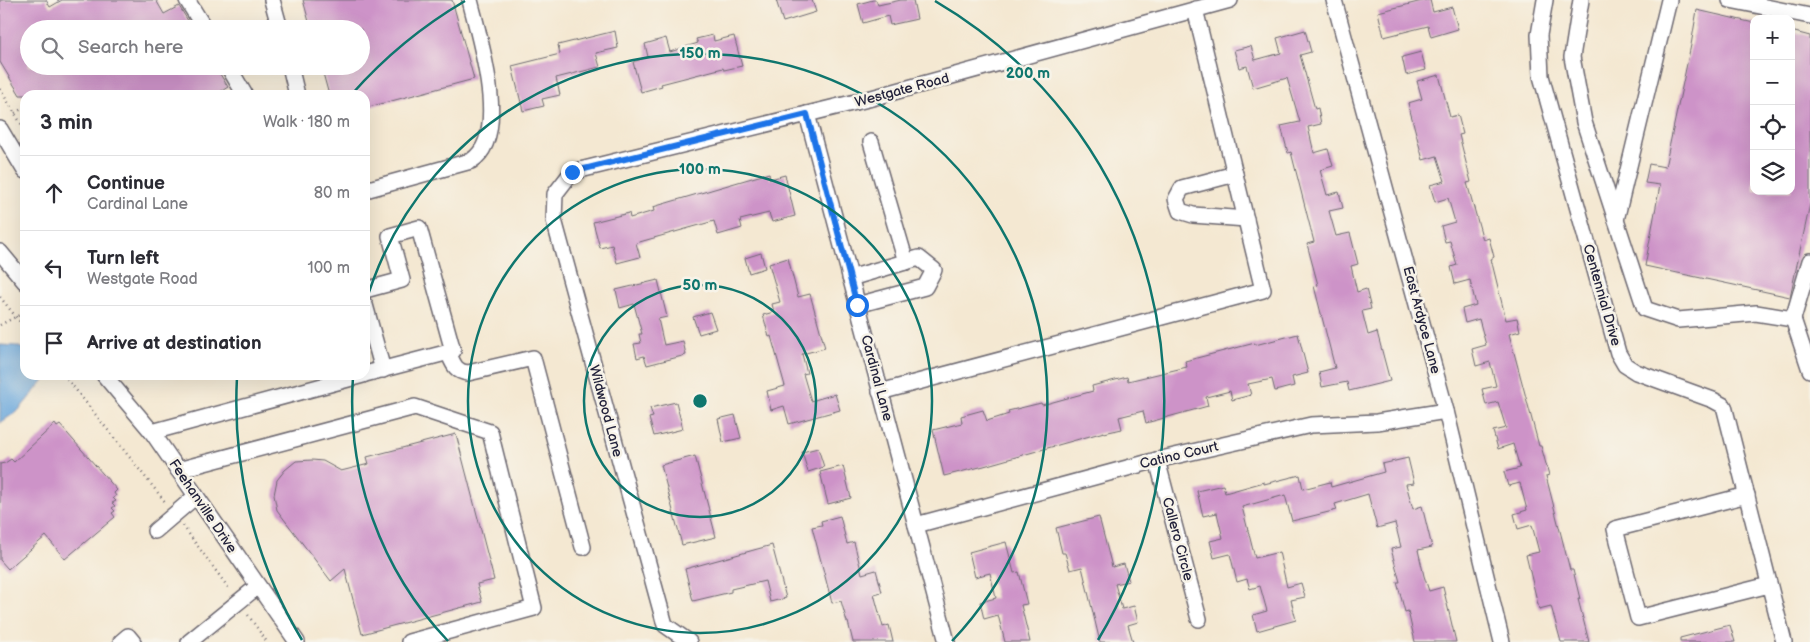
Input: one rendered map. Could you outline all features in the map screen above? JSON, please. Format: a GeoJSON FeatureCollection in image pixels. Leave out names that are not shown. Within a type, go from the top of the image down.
{"type":"FeatureCollection","features":[{"type":"Feature","properties":{"kind":"street"},"geometry":{"type":"LineString","coordinates":[[187,0],[199,20]]}},
{"type":"Feature","properties":{"kind":"street"},"geometry":{"type":"LineString","coordinates":[[272,0],[278,20]]}},
{"type":"Feature","properties":{"kind":"street"},"geometry":{"type":"LineString","coordinates":[[370,189],[471,162],[478,157],[485,145],[491,120],[491,99],[470,0]]}},
{"type":"Feature","properties":{"kind":"street","name":"Westgate Road"},"geometry":{"type":"LineString","coordinates":[[572,172],[807,114],[1230,0]]}},
{"type":"Feature","properties":{"kind":"street","name":"East Ardyce Lane"},"geometry":{"type":"LineString","coordinates":[[1334,0],[1446,410],[1502,642]]}},
{"type":"Feature","properties":{"kind":"street","name":"Centennial Drive"},"geometry":{"type":"LineString","coordinates":[[1545,0],[1539,35],[1540,76],[1618,353],[1625,365],[1636,372],[1713,400],[1724,406],[1784,642]]}},
{"type":"Feature","properties":{"kind":"street"},"geometry":{"type":"LineString","coordinates":[[1580,0],[1572,57],[1584,122],[1645,309],[1678,320],[1756,313],[1793,319]]}},
{"type":"Feature","properties":{"kind":"street"},"geometry":{"type":"LineString","coordinates":[[1616,220],[1669,0]]}},
{"type":"Feature","properties":{"kind":"street"},"geometry":{"type":"LineString","coordinates":[[1730,0],[1768,4],[1810,16]]}},
{"type":"Feature","properties":{"kind":"street"},"geometry":{"type":"LineString","coordinates":[[880,392],[1263,290],[1195,10]]}},
{"type":"Feature","properties":{"kind":"street"},"geometry":{"type":"LineString","coordinates":[[233,75],[242,90]]}},
{"type":"Feature","properties":{"kind":"street"},"geometry":{"type":"LineString","coordinates":[[292,75],[296,90]]}},
{"type":"Feature","properties":{"kind":"street","name":"Cardinal Lane"},"geometry":{"type":"LineString","coordinates":[[807,114],[947,642]]}},
{"type":"Feature","properties":{"kind":"street"},"geometry":{"type":"LineString","coordinates":[[0,129],[20,163]]}},
{"type":"Feature","properties":{"kind":"street"},"geometry":{"type":"LineString","coordinates":[[871,142],[906,262]]}},
{"type":"Feature","properties":{"kind":"street","name":"Wildwood Lane"},"geometry":{"type":"LineString","coordinates":[[572,172],[555,194],[554,220],[665,625],[690,642]]}},
{"type":"Feature","properties":{"kind":"street"},"geometry":{"type":"LineString","coordinates":[[1235,174],[1182,188],[1176,199],[1180,211],[1193,215],[1246,219]]}},
{"type":"Feature","properties":{"kind":"street"},"geometry":{"type":"LineString","coordinates":[[370,289],[402,280],[390,236],[419,228],[452,351],[370,373]]}},
{"type":"Feature","properties":{"kind":"street"},"geometry":{"type":"LineString","coordinates":[[0,252],[20,276]]}},
{"type":"Feature","properties":{"kind":"street"},"geometry":{"type":"LineString","coordinates":[[850,278],[918,258],[934,270],[925,287],[857,305]]}},
{"type":"Feature","properties":{"kind":"street"},"geometry":{"type":"LineString","coordinates":[[1810,261],[1793,319],[1810,370]]}},
{"type":"Feature","properties":{"kind":"street"},"geometry":{"type":"LineString","coordinates":[[370,323],[383,370]]}},
{"type":"Feature","properties":{"kind":"street"},"geometry":{"type":"LineString","coordinates":[[448,352],[455,368],[461,372],[468,373],[533,358],[583,546]]}},
{"type":"Feature","properties":{"kind":"street","name":"Feehanville Drive"},"geometry":{"type":"LineString","coordinates":[[108,380],[152,432],[296,642]]}},
{"type":"Feature","properties":{"kind":"street"},"geometry":{"type":"LineString","coordinates":[[152,432],[345,380]]}},
{"type":"Feature","properties":{"kind":"street"},"geometry":{"type":"LineString","coordinates":[[178,470],[415,407],[490,432],[534,608],[409,642]]}},
{"type":"Feature","properties":{"kind":"street","name":"Catino Court"},"geometry":{"type":"LineString","coordinates":[[916,525],[1157,460],[1310,425],[1377,422],[1446,410]]}},
{"type":"Feature","properties":{"kind":"street","name":"Callero Circle"},"geometry":{"type":"LineString","coordinates":[[1157,460],[1200,619]]}},
{"type":"Feature","properties":{"kind":"street"},"geometry":{"type":"LineString","coordinates":[[1747,495],[1615,529],[1617,538],[1638,618],[1769,585]]}},
{"type":"Feature","properties":{"kind":"street"},"geometry":{"type":"LineString","coordinates":[[155,531],[196,496]]}},
{"type":"Feature","properties":{"kind":"street"},"geometry":{"type":"LineString","coordinates":[[190,642],[258,586]]}},
{"type":"Feature","properties":{"kind":"street"},"geometry":{"type":"LineString","coordinates":[[121,642],[128,636],[133,642]]}},
{"type":"Feature","properties":{"kind":"path"},"geometry":{"type":"LineString","coordinates":[[0,89],[20,122]]}},
{"type":"Feature","properties":{"kind":"path"},"geometry":{"type":"LineString","coordinates":[[15,113],[20,110]]}},
{"type":"Feature","properties":{"kind":"path"},"geometry":{"type":"LineString","coordinates":[[0,297],[20,322]]}},
{"type":"Feature","properties":{"kind":"path"},"geometry":{"type":"LineString","coordinates":[[0,325],[20,315]]}},
{"type":"Feature","properties":{"kind":"water"},"geometry":{"type":"Polygon","coordinates":[[[0,345],[17,346],[20,348],[20,380],[44,380],[19,410],[0,423],[0,345]]]}},
{"type":"Feature","properties":{"kind":"building"},"geometry":{"type":"Polygon","coordinates":[[[0,0],[46,0],[50,7],[62,0],[156,0],[164,14],[179,6],[188,20],[20,20],[20,75],[221,75],[228,87],[223,90],[20,90],[20,95],[0,62],[0,0]]]}},
{"type":"Feature","properties":{"kind":"building"},"geometry":{"type":"Polygon","coordinates":[[[303,0],[452,0],[474,79],[370,107],[370,90],[328,90],[323,75],[370,75],[370,20],[309,20],[303,0]]]}},
{"type":"Feature","properties":{"kind":"building"},"geometry":{"type":"Polygon","coordinates":[[[776,0],[812,0],[816,12],[783,22],[776,0]]]}},
{"type":"Feature","properties":{"kind":"building"},"geometry":{"type":"Polygon","coordinates":[[[876,0],[878,5],[901,0],[913,0],[917,19],[890,25],[888,16],[863,23],[858,4],[876,0]]]}},
{"type":"Feature","properties":{"kind":"building"},"geometry":{"type":"Polygon","coordinates":[[[1430,0],[1433,12],[1452,7],[1458,29],[1431,37],[1428,26],[1384,37],[1378,12],[1430,0]]]}},
{"type":"Feature","properties":{"kind":"building"},"geometry":{"type":"Polygon","coordinates":[[[1697,10],[1750,22],[1750,195],[1795,195],[1795,32],[1810,36],[1810,204],[1790,297],[1645,266],[1660,185],[1645,183],[1649,164],[1665,167],[1697,10]]]}},
{"type":"Feature","properties":{"kind":"building"},"geometry":{"type":"Polygon","coordinates":[[[1305,30],[1311,52],[1300,55],[1315,109],[1318,108],[1321,124],[1308,127],[1314,153],[1328,149],[1333,166],[1320,170],[1327,195],[1339,192],[1343,208],[1329,211],[1336,236],[1350,233],[1358,264],[1351,266],[1357,292],[1366,289],[1371,309],[1362,311],[1368,335],[1377,332],[1390,381],[1349,391],[1347,382],[1322,387],[1319,372],[1335,368],[1314,286],[1318,285],[1307,244],[1314,242],[1291,152],[1288,153],[1281,126],[1300,122],[1287,78],[1253,88],[1247,66],[1239,68],[1234,50],[1251,46],[1255,60],[1281,53],[1277,38],[1305,30]]]}},
{"type":"Feature","properties":{"kind":"building"},"geometry":{"type":"Polygon","coordinates":[[[615,31],[618,48],[596,53],[600,67],[556,78],[560,95],[542,99],[544,106],[523,111],[512,66],[560,54],[558,45],[615,31]]]}},
{"type":"Feature","properties":{"kind":"building"},"geometry":{"type":"Polygon","coordinates":[[[713,35],[714,41],[734,36],[742,66],[724,70],[723,68],[661,84],[662,86],[641,92],[633,62],[648,57],[645,44],[666,38],[670,52],[698,43],[696,39],[713,35]]]}},
{"type":"Feature","properties":{"kind":"building"},"geometry":{"type":"Polygon","coordinates":[[[1421,52],[1426,70],[1406,75],[1402,57],[1421,52]]]}},
{"type":"Feature","properties":{"kind":"building"},"geometry":{"type":"Polygon","coordinates":[[[1439,75],[1450,117],[1458,115],[1463,134],[1459,135],[1471,182],[1467,183],[1483,240],[1489,238],[1494,257],[1491,259],[1506,320],[1517,318],[1520,331],[1509,334],[1539,446],[1541,446],[1549,475],[1546,476],[1570,570],[1573,570],[1589,642],[1561,642],[1551,606],[1539,609],[1526,555],[1539,552],[1532,525],[1518,529],[1514,514],[1527,510],[1520,483],[1508,486],[1504,472],[1520,468],[1513,444],[1498,449],[1493,431],[1506,428],[1498,402],[1486,405],[1482,389],[1496,386],[1490,362],[1476,366],[1472,349],[1486,345],[1479,319],[1465,323],[1462,309],[1476,305],[1470,280],[1455,284],[1451,267],[1457,265],[1450,241],[1445,242],[1441,226],[1455,222],[1448,198],[1435,202],[1430,185],[1445,181],[1437,156],[1423,160],[1408,103],[1422,99],[1417,81],[1439,75]]]}},
{"type":"Feature","properties":{"kind":"building"},"geometry":{"type":"Polygon","coordinates":[[[769,173],[770,179],[785,175],[795,216],[772,222],[769,213],[740,220],[742,228],[718,235],[714,221],[636,243],[640,257],[617,263],[612,245],[600,248],[593,222],[629,213],[630,218],[654,211],[653,207],[769,173]]]}},
{"type":"Feature","properties":{"kind":"building"},"geometry":{"type":"Polygon","coordinates":[[[761,253],[765,268],[749,273],[745,258],[761,253]]]}},
{"type":"Feature","properties":{"kind":"building"},"geometry":{"type":"Polygon","coordinates":[[[788,258],[798,297],[810,294],[825,348],[802,354],[807,373],[803,374],[811,401],[835,394],[840,410],[789,424],[784,406],[771,410],[767,391],[785,386],[763,315],[774,312],[772,304],[780,302],[769,264],[788,258]]]}},
{"type":"Feature","properties":{"kind":"building"},"geometry":{"type":"Polygon","coordinates":[[[658,280],[667,317],[658,319],[664,345],[683,341],[686,355],[647,365],[644,356],[637,358],[634,344],[641,343],[639,334],[642,334],[634,304],[620,308],[616,290],[658,280]]]}},
{"type":"Feature","properties":{"kind":"building"},"geometry":{"type":"Polygon","coordinates":[[[710,312],[716,329],[699,334],[693,317],[710,312]]]}},
{"type":"Feature","properties":{"kind":"building"},"geometry":{"type":"Polygon","coordinates":[[[1298,334],[1308,373],[1292,377],[1294,386],[1275,391],[1272,379],[1248,384],[1251,395],[1232,400],[1230,391],[1206,397],[1208,406],[1146,423],[1143,411],[1119,417],[1122,429],[1104,432],[944,476],[933,430],[962,423],[961,416],[983,410],[987,421],[1009,414],[1008,411],[1041,403],[1042,405],[1093,391],[1092,386],[1127,377],[1128,381],[1187,367],[1185,361],[1298,334]]]}},
{"type":"Feature","properties":{"kind":"building"},"geometry":{"type":"Polygon","coordinates":[[[676,402],[683,429],[654,436],[649,418],[653,417],[650,408],[676,402]]]}},
{"type":"Feature","properties":{"kind":"building"},"geometry":{"type":"Polygon","coordinates":[[[735,415],[741,438],[723,442],[718,419],[735,415]]]}},
{"type":"Feature","properties":{"kind":"building"},"geometry":{"type":"Polygon","coordinates":[[[55,424],[57,427],[60,425],[117,490],[114,493],[116,496],[113,498],[116,501],[112,503],[115,506],[112,508],[115,511],[112,513],[115,517],[65,559],[46,536],[8,569],[0,560],[0,464],[11,459],[14,462],[55,424]]]}},
{"type":"Feature","properties":{"kind":"building"},"geometry":{"type":"Polygon","coordinates":[[[456,434],[494,580],[477,584],[482,602],[362,634],[345,569],[331,581],[277,510],[274,495],[277,480],[296,461],[323,461],[341,471],[369,464],[367,457],[456,434]]]}},
{"type":"Feature","properties":{"kind":"building"},"geometry":{"type":"Polygon","coordinates":[[[818,448],[824,467],[808,472],[802,452],[818,448]]]}},
{"type":"Feature","properties":{"kind":"building"},"geometry":{"type":"Polygon","coordinates":[[[695,456],[716,537],[682,545],[661,465],[695,456]]]}},
{"type":"Feature","properties":{"kind":"building"},"geometry":{"type":"Polygon","coordinates":[[[1408,458],[1414,483],[1406,484],[1413,509],[1422,506],[1432,547],[1418,550],[1424,576],[1429,591],[1443,587],[1456,642],[1415,642],[1408,611],[1405,612],[1397,582],[1400,582],[1391,549],[1401,547],[1395,523],[1377,528],[1368,494],[1335,504],[1337,510],[1292,521],[1285,495],[1242,507],[1255,558],[1279,552],[1287,587],[1301,583],[1305,597],[1291,600],[1296,620],[1257,631],[1253,615],[1267,611],[1260,586],[1250,589],[1247,579],[1237,582],[1230,554],[1214,558],[1210,541],[1223,538],[1217,513],[1203,516],[1197,491],[1223,485],[1225,493],[1264,482],[1264,484],[1300,475],[1303,489],[1330,482],[1331,487],[1384,472],[1382,464],[1408,458]]]}},
{"type":"Feature","properties":{"kind":"building"},"geometry":{"type":"Polygon","coordinates":[[[843,466],[851,498],[828,504],[820,472],[843,466]]]}},
{"type":"Feature","properties":{"kind":"building"},"geometry":{"type":"Polygon","coordinates":[[[840,516],[847,544],[854,542],[862,574],[876,570],[882,592],[874,594],[883,627],[889,625],[893,642],[853,642],[841,601],[832,603],[812,527],[822,525],[821,521],[840,516]]]}},
{"type":"Feature","properties":{"kind":"building"},"geometry":{"type":"Polygon","coordinates":[[[1099,517],[1112,567],[1124,564],[1129,581],[1115,584],[1122,609],[1134,606],[1138,622],[1128,625],[1133,642],[1100,642],[1082,567],[1070,570],[1065,553],[1062,553],[1056,528],[1099,517]]]}},
{"type":"Feature","properties":{"kind":"building"},"geometry":{"type":"Polygon","coordinates":[[[1006,542],[1014,573],[1019,572],[1027,604],[1021,605],[1030,642],[1005,642],[998,615],[984,619],[980,602],[996,598],[990,573],[975,577],[969,552],[1006,542]]]}},
{"type":"Feature","properties":{"kind":"building"},"geometry":{"type":"Polygon","coordinates":[[[772,545],[786,598],[770,602],[765,581],[693,601],[685,569],[772,545]]]}},
{"type":"Feature","properties":{"kind":"building"},"geometry":{"type":"Polygon","coordinates":[[[1730,625],[1735,642],[1680,642],[1680,638],[1730,625]]]}},
{"type":"Feature","properties":{"kind":"route"},"geometry":{"type":"LineString","coordinates":[[572,172],[807,114],[857,305]]}}]}
